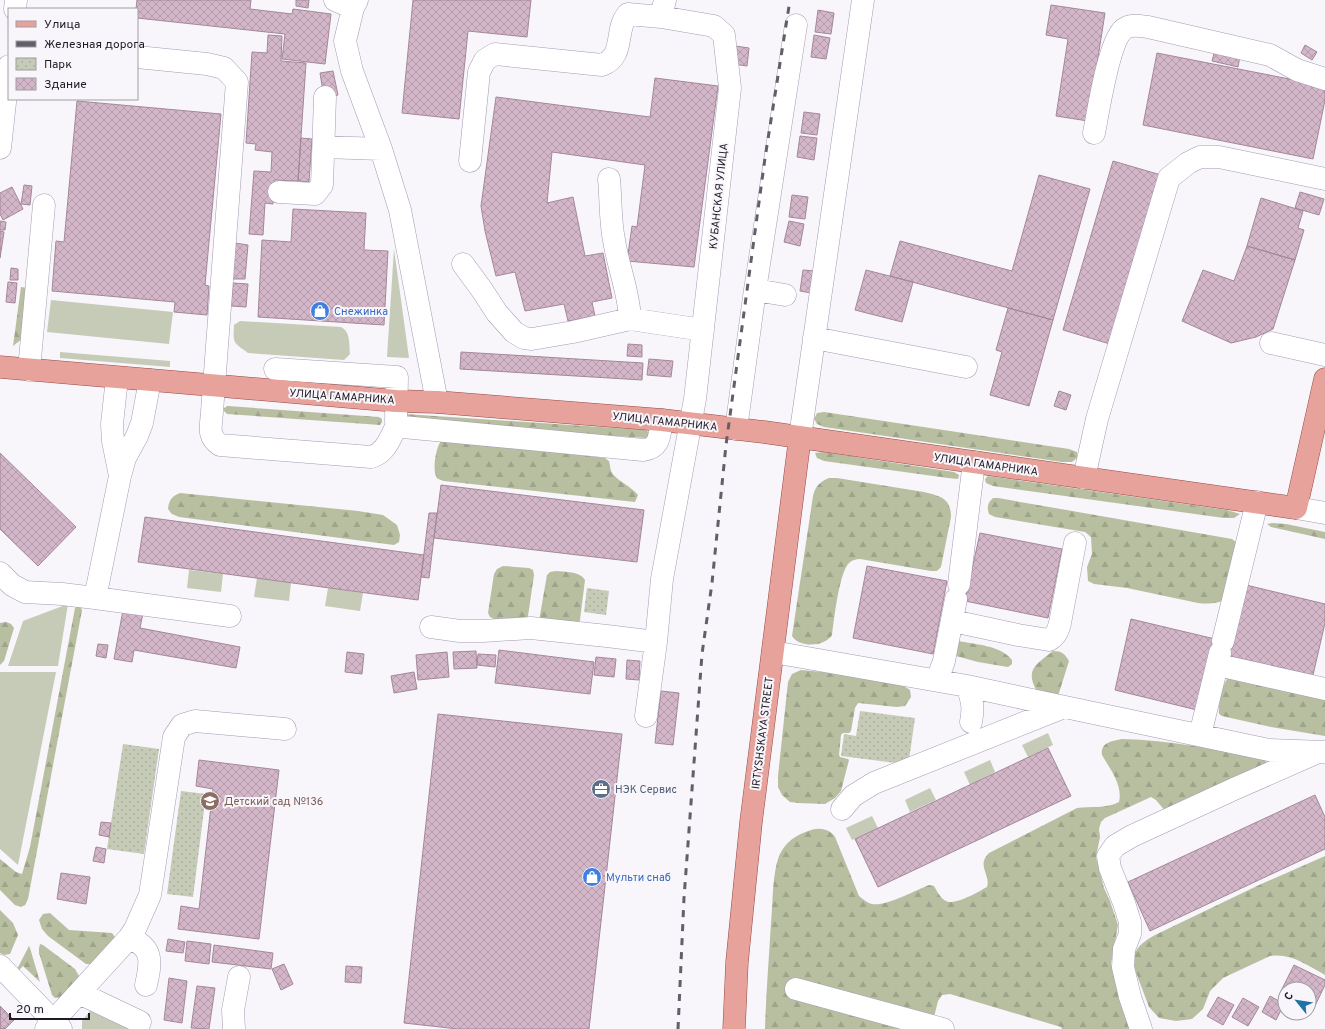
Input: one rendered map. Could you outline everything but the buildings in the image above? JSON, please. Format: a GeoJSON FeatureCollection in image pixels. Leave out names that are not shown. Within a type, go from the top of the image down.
{"type":"FeatureCollection","features":[{"type":"Feature","properties":{"kind":"main road","name":"УЛИЦА ГАМАРНИКА"},"geometry":{"type":"LineString","coordinates":[[0,367],[396,401],[437,402],[691,423],[800,437],[1296,508]]}},
{"type":"Feature","properties":{"kind":"main road"},"geometry":{"type":"LineString","coordinates":[[1296,508],[1325,379]]}},
{"type":"Feature","properties":{"kind":"main road","name":"IRTYSHSKAYA STREET"},"geometry":{"type":"LineString","coordinates":[[734,1029],[737,962],[750,829],[800,437]]}},
{"type":"Feature","properties":{"kind":"street"},"geometry":{"type":"LineString","coordinates":[[800,437],[863,0]]}},
{"type":"Feature","properties":{"kind":"street"},"geometry":{"type":"LineString","coordinates":[[348,3],[345,41],[352,71],[381,149],[400,210],[437,402]]}},
{"type":"Feature","properties":{"kind":"street","name":"КУБАНСКАЯ УЛИЦА"},"geometry":{"type":"LineString","coordinates":[[470,161],[479,72],[485,60],[495,54],[602,64],[610,62],[616,54],[624,18],[628,14],[663,8],[714,26],[724,35],[730,88],[703,330],[695,399],[662,579],[656,642],[646,716]]}},
{"type":"Feature","properties":{"kind":"street"},"geometry":{"type":"LineString","coordinates":[[736,429],[755,290],[796,25]]}},
{"type":"Feature","properties":{"kind":"street"},"geometry":{"type":"LineString","coordinates":[[1094,133],[1112,51],[1120,32],[1125,28],[1134,25],[1270,55],[1297,70],[1325,79]]}},
{"type":"Feature","properties":{"kind":"street"},"geometry":{"type":"LineString","coordinates":[[138,57],[207,64],[224,68],[237,82],[211,436],[215,442],[220,445],[371,457],[378,455],[384,450],[397,425],[396,401],[402,378],[275,369]]}},
{"type":"Feature","properties":{"kind":"street"},"geometry":{"type":"LineString","coordinates":[[0,148],[8,75]]}},
{"type":"Feature","properties":{"kind":"street"},"geometry":{"type":"LineString","coordinates":[[279,192],[315,194],[322,185],[325,98]]}},
{"type":"Feature","properties":{"kind":"street"},"geometry":{"type":"LineString","coordinates":[[324,147],[381,149]]}},
{"type":"Feature","properties":{"kind":"street"},"geometry":{"type":"LineString","coordinates":[[1084,478],[1097,419],[1170,178],[1188,163],[1200,157],[1219,157],[1325,179]]}},
{"type":"Feature","properties":{"kind":"street"},"geometry":{"type":"LineString","coordinates":[[609,179],[614,240],[630,307],[630,319]]}},
{"type":"Feature","properties":{"kind":"street"},"geometry":{"type":"LineString","coordinates":[[29,370],[44,205]]}},
{"type":"Feature","properties":{"kind":"street"},"geometry":{"type":"LineString","coordinates":[[463,264],[482,290],[496,313],[514,332],[524,338],[532,339],[573,332],[630,319],[703,330]]}},
{"type":"Feature","properties":{"kind":"street"},"geometry":{"type":"LineString","coordinates":[[755,290],[785,295]]}},
{"type":"Feature","properties":{"kind":"street"},"geometry":{"type":"LineString","coordinates":[[814,338],[966,367]]}},
{"type":"Feature","properties":{"kind":"street"},"geometry":{"type":"LineString","coordinates":[[1271,343],[1325,355]]}},
{"type":"Feature","properties":{"kind":"street"},"geometry":{"type":"LineString","coordinates":[[117,378],[112,424],[113,441],[120,476]]}},
{"type":"Feature","properties":{"kind":"street"},"geometry":{"type":"LineString","coordinates":[[95,598],[120,476],[125,458],[142,423],[150,380]]}},
{"type":"Feature","properties":{"kind":"street"},"geometry":{"type":"LineString","coordinates":[[397,425],[432,431],[643,450],[652,449],[656,444],[662,420]]}},
{"type":"Feature","properties":{"kind":"street"},"geometry":{"type":"LineString","coordinates":[[937,680],[944,661],[953,621],[974,462]]}},
{"type":"Feature","properties":{"kind":"street"},"geometry":{"type":"LineString","coordinates":[[1200,735],[1258,502]]}},
{"type":"Feature","properties":{"kind":"street","name":"УЛИЦА ГАМАРНИКА"},"geometry":{"type":"LineString","coordinates":[[1296,508],[1325,513]]}},
{"type":"Feature","properties":{"kind":"street"},"geometry":{"type":"LineString","coordinates":[[953,621],[1049,640],[1054,637],[1060,623],[1075,543]]}},
{"type":"Feature","properties":{"kind":"street"},"geometry":{"type":"LineString","coordinates":[[0,573],[12,585],[25,592],[62,594],[230,616]]}},
{"type":"Feature","properties":{"kind":"street"},"geometry":{"type":"LineString","coordinates":[[431,627],[482,631],[531,628],[656,642]]}},
{"type":"Feature","properties":{"kind":"street"},"geometry":{"type":"LineString","coordinates":[[773,652],[937,680],[1269,750],[1323,751]]}},
{"type":"Feature","properties":{"kind":"street"},"geometry":{"type":"LineString","coordinates":[[1220,653],[1325,689]]}},
{"type":"Feature","properties":{"kind":"street"},"geometry":{"type":"LineString","coordinates":[[967,686],[973,703],[971,722]]}},
{"type":"Feature","properties":{"kind":"street"},"geometry":{"type":"LineString","coordinates":[[842,809],[853,796],[874,783],[1064,707]]}},
{"type":"Feature","properties":{"kind":"street"},"geometry":{"type":"LineString","coordinates":[[0,966],[54,1026],[79,993],[129,938],[135,929],[150,895],[174,737],[182,725],[195,721],[286,729]]}},
{"type":"Feature","properties":{"kind":"street"},"geometry":{"type":"LineString","coordinates":[[1141,1029],[1130,997],[1123,967],[1124,949],[1130,934],[1130,922],[1110,868],[1108,856],[1115,846],[1132,836],[1323,751]]}},
{"type":"Feature","properties":{"kind":"street"},"geometry":{"type":"LineString","coordinates":[[129,938],[138,941],[146,948],[150,956],[150,967],[146,985]]}},
{"type":"Feature","properties":{"kind":"street"},"geometry":{"type":"LineString","coordinates":[[234,1029],[233,1010],[239,977]]}},
{"type":"Feature","properties":{"kind":"street"},"geometry":{"type":"LineString","coordinates":[[796,989],[902,1024],[942,1029]]}},
{"type":"Feature","properties":{"kind":"street"},"geometry":{"type":"LineString","coordinates":[[79,993],[140,1022]]}},
{"type":"Feature","properties":{"kind":"green space"},"geometry":{"type":"Polygon","coordinates":[[[394,249],[409,358],[387,357],[394,249]]]}},
{"type":"Feature","properties":{"kind":"green space"},"geometry":{"type":"Polygon","coordinates":[[[21,287],[28,288],[22,339],[13,346],[21,287]]]}},
{"type":"Feature","properties":{"kind":"green space"},"geometry":{"type":"Polygon","coordinates":[[[51,300],[173,312],[169,344],[47,332],[51,300]]]}},
{"type":"Feature","properties":{"kind":"green space"},"geometry":{"type":"Polygon","coordinates":[[[240,321],[341,327],[348,335],[350,354],[344,360],[248,353],[235,342],[234,339],[234,325],[240,321]]]}},
{"type":"Feature","properties":{"kind":"green space"},"geometry":{"type":"Polygon","coordinates":[[[60,352],[170,361],[170,367],[60,358],[60,352]]]}},
{"type":"Feature","properties":{"kind":"green space"},"geometry":{"type":"Polygon","coordinates":[[[228,406],[379,417],[382,419],[382,422],[380,425],[227,414],[224,411],[224,408],[228,406]]]}},
{"type":"Feature","properties":{"kind":"green space"},"geometry":{"type":"Polygon","coordinates":[[[824,412],[1069,449],[1077,452],[1077,458],[1072,462],[1062,462],[824,427],[817,424],[814,419],[817,413],[824,412]]]}},
{"type":"Feature","properties":{"kind":"green space"},"geometry":{"type":"Polygon","coordinates":[[[405,414],[645,430],[649,432],[649,435],[646,438],[403,422],[405,414]]]}},
{"type":"Feature","properties":{"kind":"green space"},"geometry":{"type":"Polygon","coordinates":[[[447,440],[605,458],[609,461],[613,474],[638,495],[635,502],[443,481],[438,479],[436,476],[435,460],[439,444],[441,441],[447,440]]]}},
{"type":"Feature","properties":{"kind":"green space"},"geometry":{"type":"Polygon","coordinates":[[[823,452],[954,472],[959,475],[958,479],[948,478],[824,461],[817,458],[815,453],[823,452]]]}},
{"type":"Feature","properties":{"kind":"green space"},"geometry":{"type":"Polygon","coordinates":[[[988,476],[1227,510],[1240,514],[1234,518],[1224,518],[993,486],[986,483],[985,479],[988,476]]]}},
{"type":"Feature","properties":{"kind":"green space"},"geometry":{"type":"Polygon","coordinates":[[[829,478],[837,478],[935,495],[947,502],[951,517],[941,567],[937,571],[860,559],[850,562],[845,568],[842,576],[832,635],[824,642],[818,644],[806,644],[800,643],[792,636],[813,496],[815,489],[819,484],[829,478]]]}},
{"type":"Feature","properties":{"kind":"green space"},"geometry":{"type":"Polygon","coordinates":[[[180,493],[358,511],[383,515],[397,525],[400,535],[399,542],[394,545],[179,517],[172,514],[168,509],[171,499],[180,493]]]}},
{"type":"Feature","properties":{"kind":"green space"},"geometry":{"type":"Polygon","coordinates":[[[993,498],[1232,539],[1236,542],[1227,599],[1220,602],[1206,604],[1127,588],[1094,584],[1088,581],[1087,567],[1092,554],[1091,537],[1085,532],[995,517],[989,514],[988,510],[988,506],[993,498]]]}},
{"type":"Feature","properties":{"kind":"green space"},"geometry":{"type":"Polygon","coordinates":[[[1267,524],[1286,524],[1325,532],[1325,539],[1271,527],[1267,524]]]}},
{"type":"Feature","properties":{"kind":"green space"},"geometry":{"type":"Polygon","coordinates":[[[503,566],[529,568],[533,570],[534,575],[528,616],[525,621],[494,619],[490,617],[488,613],[494,574],[497,569],[503,566]]]}},
{"type":"Feature","properties":{"kind":"green space"},"geometry":{"type":"Polygon","coordinates":[[[189,570],[223,574],[221,592],[187,588],[189,570]]]}},
{"type":"Feature","properties":{"kind":"green space"},"geometry":{"type":"Polygon","coordinates":[[[556,571],[576,573],[585,580],[580,620],[577,626],[540,620],[547,575],[550,572],[556,571]]]}},
{"type":"Feature","properties":{"kind":"green space"},"geometry":{"type":"Polygon","coordinates":[[[257,578],[291,583],[289,601],[254,597],[257,578]]]}},
{"type":"Feature","properties":{"kind":"green space"},"geometry":{"type":"Polygon","coordinates":[[[328,588],[363,593],[360,611],[325,606],[328,588]]]}},
{"type":"Feature","properties":{"kind":"green space"},"geometry":{"type":"Polygon","coordinates":[[[587,588],[609,591],[606,615],[584,612],[587,588]]]}},
{"type":"Feature","properties":{"kind":"green space"},"geometry":{"type":"Polygon","coordinates":[[[68,604],[58,666],[8,666],[23,621],[68,604]]]}},
{"type":"Feature","properties":{"kind":"green space"},"geometry":{"type":"Polygon","coordinates":[[[80,605],[82,610],[28,899],[25,905],[21,907],[15,905],[0,890],[0,859],[16,872],[22,874],[30,847],[75,608],[80,605]]]}},
{"type":"Feature","properties":{"kind":"green space"},"geometry":{"type":"Polygon","coordinates":[[[6,622],[11,624],[14,628],[4,661],[0,665],[0,623],[6,622]]]}},
{"type":"Feature","properties":{"kind":"green space"},"geometry":{"type":"Polygon","coordinates":[[[959,641],[995,648],[1007,655],[1012,660],[1012,664],[1008,667],[978,662],[956,656],[959,641]]]}},
{"type":"Feature","properties":{"kind":"green space"},"geometry":{"type":"Polygon","coordinates":[[[1053,651],[1063,653],[1069,661],[1058,696],[1039,695],[1032,680],[1033,669],[1053,651]]]}},
{"type":"Feature","properties":{"kind":"green space"},"geometry":{"type":"Polygon","coordinates":[[[801,670],[899,683],[910,690],[911,697],[905,706],[897,707],[858,703],[855,708],[851,731],[841,735],[839,755],[840,757],[849,760],[841,791],[835,798],[825,804],[790,802],[782,795],[778,787],[788,682],[792,674],[801,670]]]}},
{"type":"Feature","properties":{"kind":"green space"},"geometry":{"type":"Polygon","coordinates":[[[0,672],[56,672],[18,865],[0,849],[0,672]]]}},
{"type":"Feature","properties":{"kind":"green space"},"geometry":{"type":"Polygon","coordinates":[[[1230,675],[1325,696],[1325,736],[1271,727],[1222,716],[1219,714],[1220,699],[1225,683],[1230,675]]]}},
{"type":"Feature","properties":{"kind":"green space"},"geometry":{"type":"Polygon","coordinates":[[[860,711],[915,718],[909,760],[896,763],[841,756],[844,734],[856,736],[860,711]]]}},
{"type":"Feature","properties":{"kind":"green space"},"geometry":{"type":"Polygon","coordinates":[[[1048,733],[1053,745],[1028,757],[1022,745],[1048,733]]]}},
{"type":"Feature","properties":{"kind":"green space"},"geometry":{"type":"Polygon","coordinates":[[[1122,739],[1158,741],[1262,756],[1266,759],[1266,764],[1166,812],[1156,800],[1151,797],[1105,818],[1101,822],[1096,857],[1104,888],[1118,925],[1111,964],[1130,1029],[1062,1029],[1061,1027],[950,994],[942,995],[938,1001],[932,1025],[935,1029],[765,1029],[775,872],[779,856],[788,842],[801,834],[814,829],[824,829],[833,834],[859,896],[872,904],[892,901],[929,885],[934,886],[944,900],[955,902],[987,887],[988,882],[984,862],[989,853],[1077,808],[1104,806],[1119,802],[1120,796],[1117,783],[1102,755],[1102,751],[1103,747],[1108,743],[1122,739]]]}},
{"type":"Feature","properties":{"kind":"green space"},"geometry":{"type":"Polygon","coordinates":[[[123,744],[159,749],[144,854],[107,849],[123,744]]]}},
{"type":"Feature","properties":{"kind":"green space"},"geometry":{"type":"Polygon","coordinates":[[[990,760],[995,772],[970,785],[964,772],[990,760]]]}},
{"type":"Feature","properties":{"kind":"green space"},"geometry":{"type":"Polygon","coordinates":[[[930,788],[936,800],[910,812],[905,800],[930,788]]]}},
{"type":"Feature","properties":{"kind":"green space"},"geometry":{"type":"Polygon","coordinates":[[[181,791],[206,794],[193,897],[167,894],[181,791]]]}},
{"type":"Feature","properties":{"kind":"green space"},"geometry":{"type":"Polygon","coordinates":[[[872,816],[878,828],[852,840],[846,828],[872,816]]]}},
{"type":"Feature","properties":{"kind":"green space"},"geometry":{"type":"Polygon","coordinates":[[[1325,856],[1325,975],[1292,958],[1285,956],[1270,956],[1223,978],[1210,991],[1203,1009],[1192,1019],[1176,1021],[1159,1018],[1149,1007],[1132,962],[1135,952],[1140,946],[1155,935],[1259,885],[1325,856]]]}},
{"type":"Feature","properties":{"kind":"green space"},"geometry":{"type":"Polygon","coordinates":[[[0,910],[13,923],[18,935],[10,954],[4,955],[0,953],[0,910]]]}},
{"type":"Feature","properties":{"kind":"green space"},"geometry":{"type":"Polygon","coordinates":[[[50,913],[69,930],[112,933],[115,937],[110,946],[93,964],[86,964],[48,936],[42,929],[39,920],[43,914],[50,913]]]}},
{"type":"Feature","properties":{"kind":"green space"},"geometry":{"type":"Polygon","coordinates":[[[40,944],[75,969],[79,976],[77,981],[64,997],[55,998],[52,995],[39,953],[40,944]]]}},
{"type":"Feature","properties":{"kind":"green space"},"geometry":{"type":"Polygon","coordinates":[[[29,946],[40,982],[23,966],[14,975],[29,946]]]}},
{"type":"Feature","properties":{"kind":"green space"},"geometry":{"type":"Polygon","coordinates":[[[94,1006],[140,1029],[82,1029],[82,1021],[94,1006]]]}},
{"type":"Feature","properties":{"kind":"railway"},"geometry":{"type":"LineString","coordinates":[[678,1029],[684,898],[702,654],[712,583],[726,445],[765,158],[790,0]]}},
{"type":"Feature","properties":{"kind":"place","name":"Снежинка"},"geometry":{"type":"Point","coordinates":[320,311]}},
{"type":"Feature","properties":{"kind":"place","name":"НЭК Сервис"},"geometry":{"type":"Point","coordinates":[601,789]}},
{"type":"Feature","properties":{"kind":"place","name":"Детский сад №136"},"geometry":{"type":"Point","coordinates":[210,801]}},
{"type":"Feature","properties":{"kind":"place","name":"Мульти снаб"},"geometry":{"type":"Point","coordinates":[592,877]}}]}
